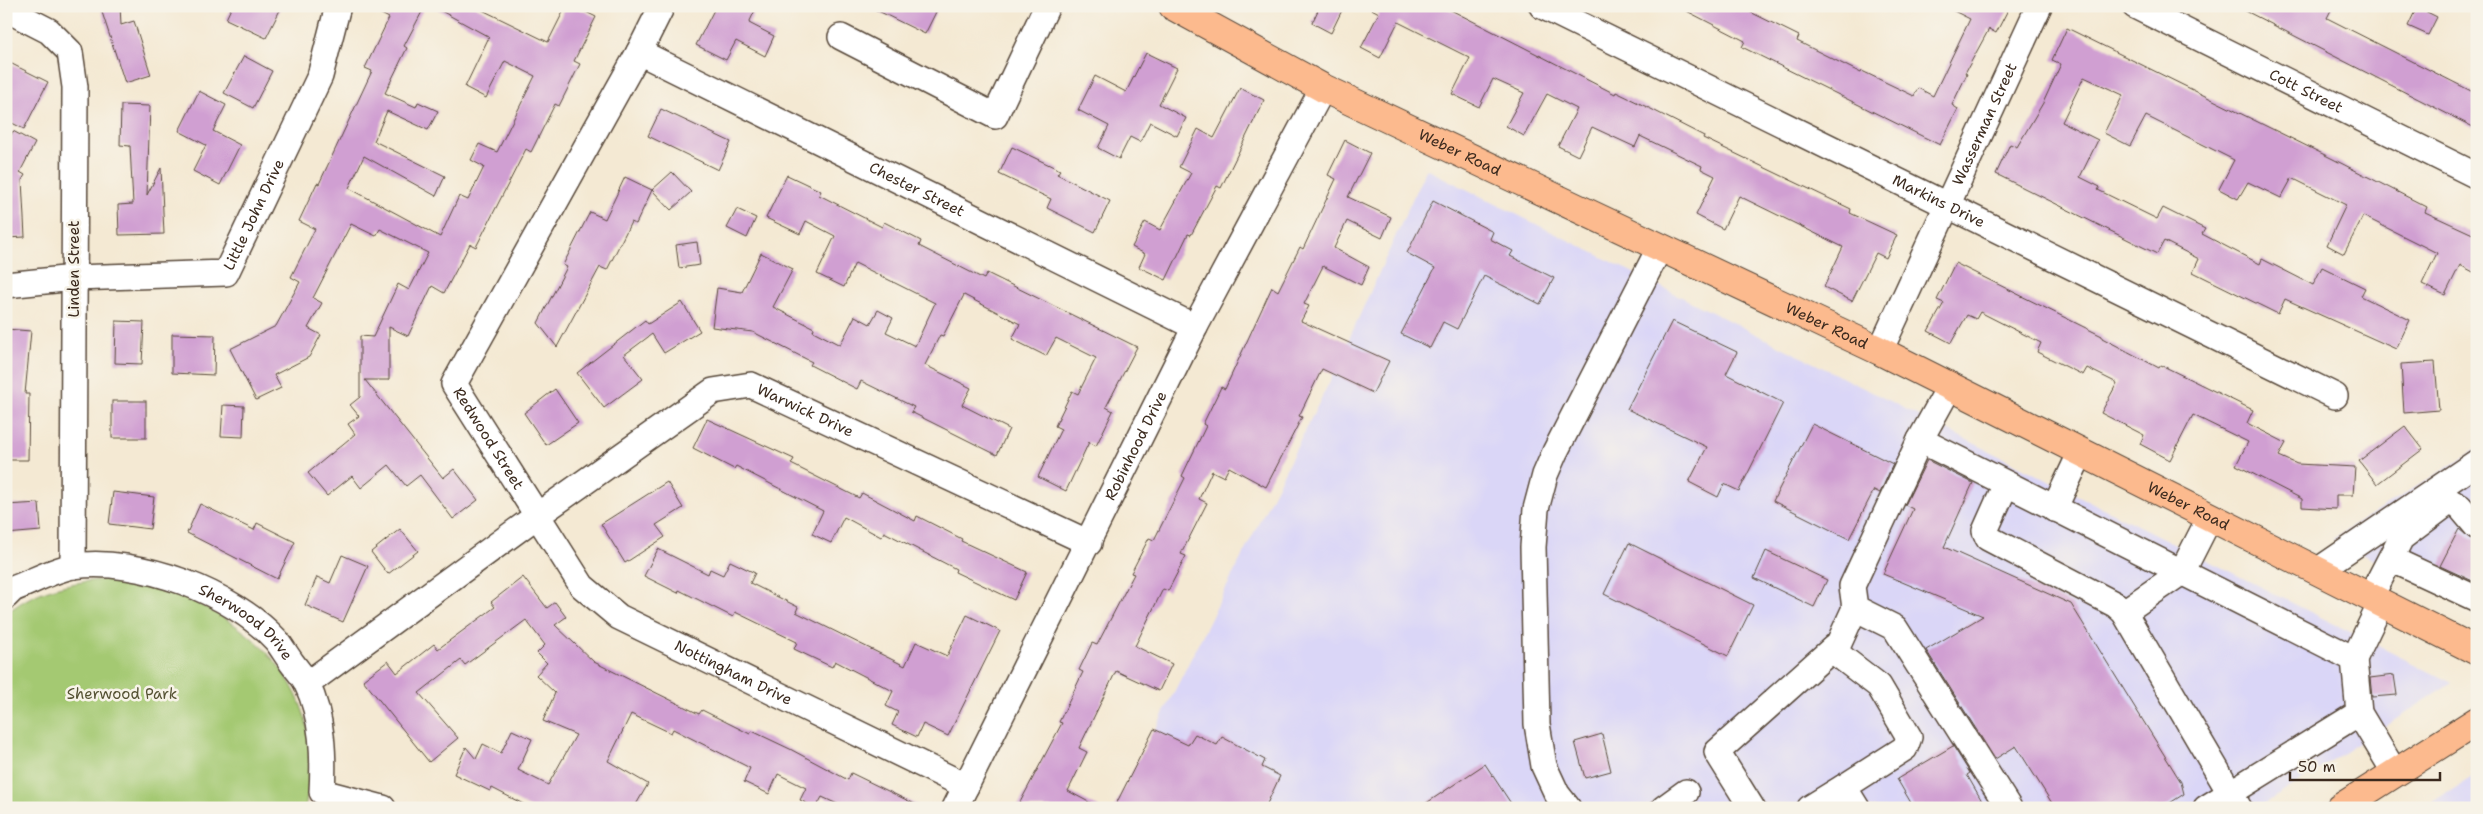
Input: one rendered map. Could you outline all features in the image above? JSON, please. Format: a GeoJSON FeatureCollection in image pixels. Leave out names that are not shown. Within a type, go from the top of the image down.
{"type":"FeatureCollection","features":[{"type":"Feature","properties":{"kind":"main road","name":"Weber Road"},"geometry":{"type":"LineString","coordinates":[[1173,6],[1323,88],[1880,351],[2477,652]]}},
{"type":"Feature","properties":{"kind":"main road"},"geometry":{"type":"LineString","coordinates":[[2340,808],[2477,721]]}},
{"type":"Feature","properties":{"kind":"street","name":"Little John Drive"},"geometry":{"type":"LineString","coordinates":[[6,284],[74,278],[226,273],[320,76],[338,6]]}},
{"type":"Feature","properties":{"kind":"street","name":"Redwood Street"},"geometry":{"type":"LineString","coordinates":[[538,515],[454,384],[639,52],[662,6]]}},
{"type":"Feature","properties":{"kind":"street"},"geometry":{"type":"LineString","coordinates":[[841,36],[994,116],[1047,6]]}},
{"type":"Feature","properties":{"kind":"street","name":"Markins Drive"},"geometry":{"type":"LineString","coordinates":[[1542,6],[2335,396]]}},
{"type":"Feature","properties":{"kind":"street","name":"Wasserman Street"},"geometry":{"type":"LineString","coordinates":[[1880,351],[2039,6]]}},
{"type":"Feature","properties":{"kind":"street","name":"Cott Street"},"geometry":{"type":"LineString","coordinates":[[2134,6],[2477,176]]}},
{"type":"Feature","properties":{"kind":"street","name":"Linden Street"},"geometry":{"type":"LineString","coordinates":[[8,8],[49,31],[70,52],[75,87],[72,566]]}},
{"type":"Feature","properties":{"kind":"street","name":"Chester Street"},"geometry":{"type":"LineString","coordinates":[[639,52],[1195,327]]}},
{"type":"Feature","properties":{"kind":"street","name":"Robinhood Drive"},"geometry":{"type":"LineString","coordinates":[[961,797],[1195,327],[1323,88]]}},
{"type":"Feature","properties":{"kind":"street"},"geometry":{"type":"LineString","coordinates":[[1568,808],[1557,794],[1544,766],[1537,724],[1533,547],[1536,509],[1555,452],[1660,247]]}},
{"type":"Feature","properties":{"kind":"street","name":"Warwick Drive"},"geometry":{"type":"LineString","coordinates":[[538,515],[713,391],[751,385],[1089,543]]}},
{"type":"Feature","properties":{"kind":"street"},"geometry":{"type":"LineString","coordinates":[[1752,808],[1717,752],[1839,643],[1855,608],[1852,586],[1920,440],[1950,386]]}},
{"type":"Feature","properties":{"kind":"street"},"geometry":{"type":"LineString","coordinates":[[1920,440],[2354,659]]}},
{"type":"Feature","properties":{"kind":"street"},"geometry":{"type":"LineString","coordinates":[[2054,509],[2081,452]]}},
{"type":"Feature","properties":{"kind":"street"},"geometry":{"type":"LineString","coordinates":[[2395,773],[2359,713],[2354,659],[2391,558],[2401,538],[2459,506],[2477,462]]}},
{"type":"Feature","properties":{"kind":"street"},"geometry":{"type":"LineString","coordinates":[[2006,484],[1985,530],[1988,538],[2116,605],[2124,612],[2235,800]]}},
{"type":"Feature","properties":{"kind":"street"},"geometry":{"type":"LineString","coordinates":[[2317,571],[2459,506]]}},
{"type":"Feature","properties":{"kind":"street"},"geometry":{"type":"LineString","coordinates":[[307,684],[538,515]]}},
{"type":"Feature","properties":{"kind":"street","name":"Nottingham Drive"},"geometry":{"type":"LineString","coordinates":[[538,515],[582,586],[619,617],[961,797]]}},
{"type":"Feature","properties":{"kind":"street"},"geometry":{"type":"LineString","coordinates":[[2124,612],[2182,572],[2210,517]]}},
{"type":"Feature","properties":{"kind":"street"},"geometry":{"type":"LineString","coordinates":[[2391,558],[2477,599]]}},
{"type":"Feature","properties":{"kind":"street","name":"Sherwood Drive"},"geometry":{"type":"LineString","coordinates":[[6,596],[13,589],[72,566],[120,565],[167,576],[207,591],[247,616],[276,641],[307,684],[318,718],[324,754],[320,800],[384,808]]}},
{"type":"Feature","properties":{"kind":"street"},"geometry":{"type":"LineString","coordinates":[[1855,608],[1895,628],[2009,808]]}},
{"type":"Feature","properties":{"kind":"street"},"geometry":{"type":"LineString","coordinates":[[1810,808],[1905,748],[1909,737],[1879,686],[1832,650]]}},
{"type":"Feature","properties":{"kind":"street"},"geometry":{"type":"LineString","coordinates":[[2206,808],[2235,800],[2359,713]]}},
{"type":"Feature","properties":{"kind":"street"},"geometry":{"type":"LineString","coordinates":[[1844,787],[1857,808]]}},
{"type":"Feature","properties":{"kind":"street"},"geometry":{"type":"LineString","coordinates":[[1664,808],[1686,792]]}},
{"type":"Feature","properties":{"kind":"shaded area"},"geometry":{"type":"Polygon","coordinates":[[[1426,169],[2452,683],[2258,808],[1116,808],[1330,381],[1426,169]]]}},
{"type":"Feature","properties":{"kind":"shaded area"},"geometry":{"type":"Polygon","coordinates":[[[2477,449],[2477,608],[2332,539],[2477,449]]]}},
{"type":"Feature","properties":{"kind":"shaded area"},"geometry":{"type":"Polygon","coordinates":[[[2477,774],[2477,808],[2424,808],[2477,774]]]}},
{"type":"Feature","properties":{"kind":"green space","name":"Sherwood Park"},"geometry":{"type":"Polygon","coordinates":[[[123,578],[187,598],[217,614],[244,632],[268,654],[288,680],[302,709],[311,751],[310,776],[305,808],[6,808],[6,614],[32,597],[61,586],[123,578]]]}},
{"type":"Feature","properties":{"kind":"building"},"geometry":{"type":"Polygon","coordinates":[[[100,6],[120,6],[121,25],[134,21],[151,75],[125,83],[100,6]]]}},
{"type":"Feature","properties":{"kind":"building"},"geometry":{"type":"Polygon","coordinates":[[[232,6],[282,6],[266,38],[226,19],[232,6]]]}},
{"type":"Feature","properties":{"kind":"building"},"geometry":{"type":"Polygon","coordinates":[[[366,6],[425,6],[404,46],[407,48],[385,93],[416,107],[418,102],[438,111],[428,130],[387,111],[374,141],[445,176],[436,196],[364,156],[349,188],[440,237],[459,196],[468,200],[484,167],[471,160],[479,144],[497,152],[535,76],[505,61],[486,98],[465,87],[489,37],[432,6],[474,6],[548,42],[566,6],[574,6],[596,17],[574,61],[580,64],[559,106],[555,104],[531,152],[526,149],[476,247],[470,244],[444,293],[432,286],[408,336],[389,327],[389,380],[365,380],[443,478],[454,469],[478,500],[453,519],[420,475],[406,486],[389,465],[361,488],[352,476],[327,496],[308,473],[355,434],[348,424],[359,416],[350,405],[360,397],[360,336],[373,337],[398,284],[409,290],[428,253],[380,229],[376,236],[351,224],[313,298],[322,303],[308,328],[321,335],[309,357],[274,375],[281,388],[256,400],[230,349],[276,326],[300,282],[291,277],[315,229],[299,221],[317,183],[319,184],[372,71],[365,68],[389,18],[366,6]]]}},
{"type":"Feature","properties":{"kind":"building"},"geometry":{"type":"Polygon","coordinates":[[[716,6],[757,6],[749,23],[774,36],[765,56],[736,41],[726,60],[696,45],[716,6]]]}},
{"type":"Feature","properties":{"kind":"building"},"geometry":{"type":"Polygon","coordinates":[[[868,6],[939,6],[925,34],[868,6]]]}},
{"type":"Feature","properties":{"kind":"building"},"geometry":{"type":"Polygon","coordinates":[[[1320,6],[1344,6],[1331,33],[1312,23],[1320,6]]]}},
{"type":"Feature","properties":{"kind":"building"},"geometry":{"type":"Polygon","coordinates":[[[1366,6],[1443,6],[1615,94],[1616,92],[1653,110],[1704,136],[1703,138],[1851,209],[1850,213],[1897,235],[1886,258],[1876,253],[1852,301],[1824,287],[1843,247],[1739,196],[1723,229],[1696,215],[1715,176],[1701,169],[1702,166],[1640,136],[1635,147],[1592,127],[1578,156],[1558,146],[1577,109],[1547,94],[1524,136],[1506,126],[1524,93],[1493,79],[1479,107],[1452,94],[1470,58],[1398,22],[1380,58],[1361,48],[1379,13],[1366,6]]]}},
{"type":"Feature","properties":{"kind":"building"},"geometry":{"type":"Polygon","coordinates":[[[1677,6],[1738,6],[1799,36],[1797,41],[1861,73],[1862,71],[1914,96],[1918,88],[1933,96],[1970,19],[1944,6],[2010,6],[1996,33],[1989,29],[1965,73],[1967,74],[1952,105],[1958,109],[1940,145],[1742,47],[1745,41],[1677,6]]]}},
{"type":"Feature","properties":{"kind":"building"},"geometry":{"type":"Polygon","coordinates":[[[2236,6],[2333,6],[2327,18],[2477,94],[2477,129],[2236,6]]]}},
{"type":"Feature","properties":{"kind":"building"},"geometry":{"type":"Polygon","coordinates":[[[2417,7],[2437,17],[2428,35],[2408,26],[2417,7]]]}},
{"type":"Feature","properties":{"kind":"building"},"geometry":{"type":"Polygon","coordinates":[[[2067,28],[2331,158],[2427,207],[2425,212],[2477,236],[2477,274],[2460,265],[2445,295],[2422,284],[2437,253],[2363,216],[2344,254],[2327,245],[2346,205],[2292,178],[2281,198],[2248,182],[2238,199],[2219,189],[2234,160],[2146,116],[2130,146],[2104,133],[2123,95],[2084,77],[2062,122],[2098,140],[2080,177],[2100,187],[2098,190],[2157,219],[2163,208],[2205,229],[2202,234],[2260,264],[2262,259],[2313,285],[2322,267],[2365,288],[2361,296],[2410,320],[2396,349],[2285,299],[2278,314],[2193,272],[2199,259],[2164,241],[2157,254],[1996,174],[2010,144],[2017,147],[2043,103],[2061,64],[2052,60],[2067,28]]]}},
{"type":"Feature","properties":{"kind":"building"},"geometry":{"type":"Polygon","coordinates":[[[1146,53],[1177,68],[1159,104],[1186,118],[1177,136],[1150,122],[1140,142],[1130,137],[1119,159],[1098,148],[1109,126],[1078,110],[1095,76],[1126,92],[1146,53]]]}},
{"type":"Feature","properties":{"kind":"building"},"geometry":{"type":"Polygon","coordinates":[[[244,56],[272,71],[253,108],[224,93],[244,56]]]}},
{"type":"Feature","properties":{"kind":"building"},"geometry":{"type":"Polygon","coordinates":[[[6,61],[48,82],[24,129],[6,120],[6,61]]]}},
{"type":"Feature","properties":{"kind":"building"},"geometry":{"type":"Polygon","coordinates":[[[1240,88],[1264,100],[1221,188],[1217,186],[1191,235],[1188,234],[1166,280],[1139,267],[1145,254],[1132,247],[1145,222],[1160,230],[1191,173],[1179,167],[1198,129],[1214,138],[1240,88]]]}},
{"type":"Feature","properties":{"kind":"building"},"geometry":{"type":"Polygon","coordinates":[[[199,91],[226,105],[213,131],[240,145],[220,185],[193,171],[206,145],[179,131],[199,91]]]}},
{"type":"Feature","properties":{"kind":"building"},"geometry":{"type":"Polygon","coordinates":[[[121,105],[150,106],[147,195],[161,168],[164,234],[119,235],[118,205],[133,204],[130,146],[120,145],[121,105]]]}},
{"type":"Feature","properties":{"kind":"building"},"geometry":{"type":"Polygon","coordinates":[[[661,109],[731,142],[718,170],[648,136],[661,109]]]}},
{"type":"Feature","properties":{"kind":"building"},"geometry":{"type":"Polygon","coordinates":[[[13,131],[35,143],[20,172],[25,175],[22,180],[25,237],[6,238],[6,144],[13,131]]]}},
{"type":"Feature","properties":{"kind":"building"},"geometry":{"type":"Polygon","coordinates":[[[1345,140],[1370,153],[1348,197],[1391,217],[1382,238],[1347,221],[1334,248],[1369,267],[1361,285],[1323,266],[1304,304],[1309,306],[1301,321],[1389,361],[1373,393],[1322,369],[1299,416],[1302,417],[1266,487],[1229,467],[1224,477],[1212,471],[1199,499],[1207,503],[1181,554],[1186,556],[1168,591],[1163,589],[1135,646],[1172,664],[1159,691],[1116,671],[1079,748],[1087,752],[1068,791],[1100,808],[1017,808],[1062,723],[1059,722],[1083,672],[1079,670],[1092,643],[1097,645],[1134,574],[1131,573],[1149,538],[1154,540],[1185,478],[1182,476],[1206,426],[1203,424],[1221,387],[1225,389],[1272,287],[1278,291],[1300,247],[1303,249],[1336,179],[1328,175],[1345,140]]]}},
{"type":"Feature","properties":{"kind":"building"},"geometry":{"type":"Polygon","coordinates":[[[1012,147],[1060,170],[1057,174],[1110,201],[1095,232],[1047,208],[1051,199],[999,174],[1012,147]]]}},
{"type":"Feature","properties":{"kind":"building"},"geometry":{"type":"Polygon","coordinates":[[[672,172],[691,192],[671,210],[652,190],[672,172]]]}},
{"type":"Feature","properties":{"kind":"building"},"geometry":{"type":"Polygon","coordinates":[[[787,175],[821,191],[819,195],[882,227],[884,222],[921,241],[919,246],[984,279],[987,273],[1137,347],[1106,407],[1113,411],[1096,446],[1089,442],[1066,491],[1038,477],[1061,429],[1055,426],[1072,391],[1078,394],[1096,358],[1056,338],[1046,356],[1012,339],[1020,324],[964,295],[943,336],[940,335],[925,365],[971,388],[962,405],[1009,429],[997,455],[911,412],[914,407],[861,381],[857,389],[810,365],[812,362],[753,332],[712,327],[717,288],[742,292],[761,253],[793,269],[773,307],[814,328],[813,331],[840,345],[855,316],[870,324],[878,310],[893,318],[886,332],[915,346],[935,303],[855,263],[844,287],[817,274],[835,236],[806,221],[800,234],[766,218],[787,175]]]}},
{"type":"Feature","properties":{"kind":"building"},"geometry":{"type":"Polygon","coordinates":[[[625,177],[652,190],[636,224],[631,222],[607,270],[600,267],[557,347],[538,323],[567,267],[563,265],[590,212],[605,219],[625,177]]]}},
{"type":"Feature","properties":{"kind":"building"},"geometry":{"type":"Polygon","coordinates":[[[1433,201],[1493,232],[1490,239],[1513,251],[1510,256],[1554,278],[1540,304],[1484,276],[1457,329],[1443,322],[1430,348],[1401,334],[1435,268],[1407,253],[1433,201]]]}},
{"type":"Feature","properties":{"kind":"building"},"geometry":{"type":"Polygon","coordinates":[[[737,209],[756,218],[747,238],[727,228],[737,209]]]}},
{"type":"Feature","properties":{"kind":"building"},"geometry":{"type":"Polygon","coordinates":[[[697,242],[700,265],[679,268],[676,245],[697,242]]]}},
{"type":"Feature","properties":{"kind":"building"},"geometry":{"type":"Polygon","coordinates":[[[1955,263],[2102,336],[2102,338],[2159,368],[2161,365],[2253,410],[2247,423],[2286,443],[2279,456],[2297,464],[2355,467],[2353,495],[2336,495],[2336,509],[2302,507],[2302,499],[2236,465],[2248,442],[2193,415],[2170,460],[2140,444],[2144,435],[2101,413],[2117,383],[2087,368],[2083,375],[2037,352],[2041,343],[1980,312],[1976,319],[1967,315],[1951,343],[1928,331],[1944,303],[1937,300],[1955,263]]]}},
{"type":"Feature","properties":{"kind":"building"},"geometry":{"type":"Polygon","coordinates":[[[682,302],[700,331],[664,353],[652,334],[624,355],[643,379],[604,408],[577,373],[645,320],[648,324],[682,302]]]}},
{"type":"Feature","properties":{"kind":"building"},"geometry":{"type":"Polygon","coordinates":[[[116,321],[144,322],[142,364],[115,363],[116,321]]]}},
{"type":"Feature","properties":{"kind":"building"},"geometry":{"type":"Polygon","coordinates":[[[1672,321],[1737,352],[1726,374],[1783,403],[1739,491],[1724,484],[1718,497],[1689,482],[1707,447],[1627,409],[1672,321]]]}},
{"type":"Feature","properties":{"kind":"building"},"geometry":{"type":"Polygon","coordinates":[[[6,329],[31,331],[25,394],[29,394],[28,460],[6,460],[6,329]]]}},
{"type":"Feature","properties":{"kind":"building"},"geometry":{"type":"Polygon","coordinates":[[[172,334],[215,335],[214,375],[172,373],[172,334]]]}},
{"type":"Feature","properties":{"kind":"building"},"geometry":{"type":"Polygon","coordinates":[[[2435,362],[2439,410],[2404,413],[2401,364],[2435,362]]]}},
{"type":"Feature","properties":{"kind":"building"},"geometry":{"type":"Polygon","coordinates":[[[555,389],[578,423],[546,445],[524,413],[555,389]]]}},
{"type":"Feature","properties":{"kind":"building"},"geometry":{"type":"Polygon","coordinates":[[[112,401],[146,401],[146,438],[112,438],[112,401]]]}},
{"type":"Feature","properties":{"kind":"building"},"geometry":{"type":"Polygon","coordinates":[[[223,405],[244,406],[243,437],[221,436],[223,405]]]}},
{"type":"Feature","properties":{"kind":"building"},"geometry":{"type":"Polygon","coordinates":[[[707,419],[794,459],[791,464],[859,498],[862,493],[915,521],[917,516],[962,539],[961,541],[1027,572],[1014,600],[955,572],[956,569],[884,532],[881,537],[844,517],[831,543],[812,534],[823,511],[736,466],[734,469],[693,448],[707,419]]]}},
{"type":"Feature","properties":{"kind":"building"},"geometry":{"type":"Polygon","coordinates":[[[1812,424],[1893,464],[1880,493],[1874,490],[1849,539],[1773,501],[1812,424]]]}},
{"type":"Feature","properties":{"kind":"building"},"geometry":{"type":"Polygon","coordinates":[[[2405,426],[2423,449],[2377,484],[2359,461],[2405,426]]]}},
{"type":"Feature","properties":{"kind":"building"},"geometry":{"type":"Polygon","coordinates":[[[1927,460],[1973,483],[1944,547],[2071,604],[2181,782],[2184,794],[2162,808],[2055,808],[2016,746],[1995,759],[1926,650],[1983,616],[1883,574],[1913,509],[1905,505],[1927,460]]]}},
{"type":"Feature","properties":{"kind":"building"},"geometry":{"type":"Polygon","coordinates":[[[667,482],[683,508],[656,525],[665,537],[625,563],[601,524],[667,482]]]}},
{"type":"Feature","properties":{"kind":"building"},"geometry":{"type":"Polygon","coordinates":[[[113,492],[154,497],[150,529],[109,524],[113,492]]]}},
{"type":"Feature","properties":{"kind":"building"},"geometry":{"type":"Polygon","coordinates":[[[39,503],[41,531],[6,534],[6,505],[39,503]]]}},
{"type":"Feature","properties":{"kind":"building"},"geometry":{"type":"Polygon","coordinates":[[[200,504],[254,530],[257,523],[295,542],[277,579],[187,533],[200,504]]]}},
{"type":"Feature","properties":{"kind":"building"},"geometry":{"type":"Polygon","coordinates":[[[400,529],[418,551],[388,574],[371,552],[400,529]]]}},
{"type":"Feature","properties":{"kind":"building"},"geometry":{"type":"Polygon","coordinates":[[[2459,529],[2471,539],[2477,540],[2477,583],[2440,566],[2459,529]]]}},
{"type":"Feature","properties":{"kind":"building"},"geometry":{"type":"Polygon","coordinates":[[[1629,543],[1753,605],[1728,656],[1604,594],[1629,543]]]}},
{"type":"Feature","properties":{"kind":"building"},"geometry":{"type":"Polygon","coordinates":[[[658,549],[708,574],[710,569],[723,575],[730,561],[755,573],[750,583],[798,607],[796,612],[905,666],[916,642],[947,656],[967,615],[1000,631],[948,736],[923,724],[917,737],[892,725],[898,712],[886,706],[893,691],[835,661],[832,667],[794,649],[797,642],[735,612],[733,617],[679,590],[678,593],[644,576],[658,549]]]}},
{"type":"Feature","properties":{"kind":"building"},"geometry":{"type":"Polygon","coordinates":[[[1766,551],[1827,580],[1814,607],[1754,578],[1766,551]]]}},
{"type":"Feature","properties":{"kind":"building"},"geometry":{"type":"Polygon","coordinates":[[[342,555],[368,566],[343,622],[305,605],[317,577],[330,583],[342,555]]]}},
{"type":"Feature","properties":{"kind":"building"},"geometry":{"type":"Polygon","coordinates":[[[523,577],[547,608],[555,602],[566,617],[555,625],[594,662],[699,714],[702,710],[750,734],[752,731],[790,749],[848,780],[851,773],[923,808],[846,808],[822,797],[816,808],[800,800],[806,788],[778,774],[769,794],[744,782],[750,768],[673,729],[671,733],[631,714],[608,761],[648,784],[634,808],[531,808],[492,788],[490,791],[454,774],[466,747],[476,759],[483,744],[501,753],[512,730],[532,739],[518,770],[548,785],[576,735],[543,721],[555,693],[536,675],[547,663],[537,653],[545,645],[526,620],[465,665],[461,660],[419,693],[458,738],[429,762],[363,680],[388,661],[397,673],[434,644],[438,649],[495,607],[491,602],[523,577]]]}},
{"type":"Feature","properties":{"kind":"building"},"geometry":{"type":"Polygon","coordinates":[[[2394,675],[2397,695],[2372,697],[2370,678],[2394,675]]]}},
{"type":"Feature","properties":{"kind":"building"},"geometry":{"type":"Polygon","coordinates":[[[1154,729],[1188,745],[1195,734],[1217,745],[1222,737],[1265,760],[1262,767],[1280,776],[1265,808],[1114,808],[1154,729]]]}},
{"type":"Feature","properties":{"kind":"building"},"geometry":{"type":"Polygon","coordinates":[[[1602,734],[1611,771],[1585,778],[1575,742],[1602,734]]]}},
{"type":"Feature","properties":{"kind":"building"},"geometry":{"type":"Polygon","coordinates":[[[1953,746],[1970,773],[1967,775],[1986,808],[1914,808],[1897,779],[1953,746]]]}},
{"type":"Feature","properties":{"kind":"building"},"geometry":{"type":"Polygon","coordinates":[[[1485,764],[1514,808],[1419,808],[1485,764]]]}}]}
